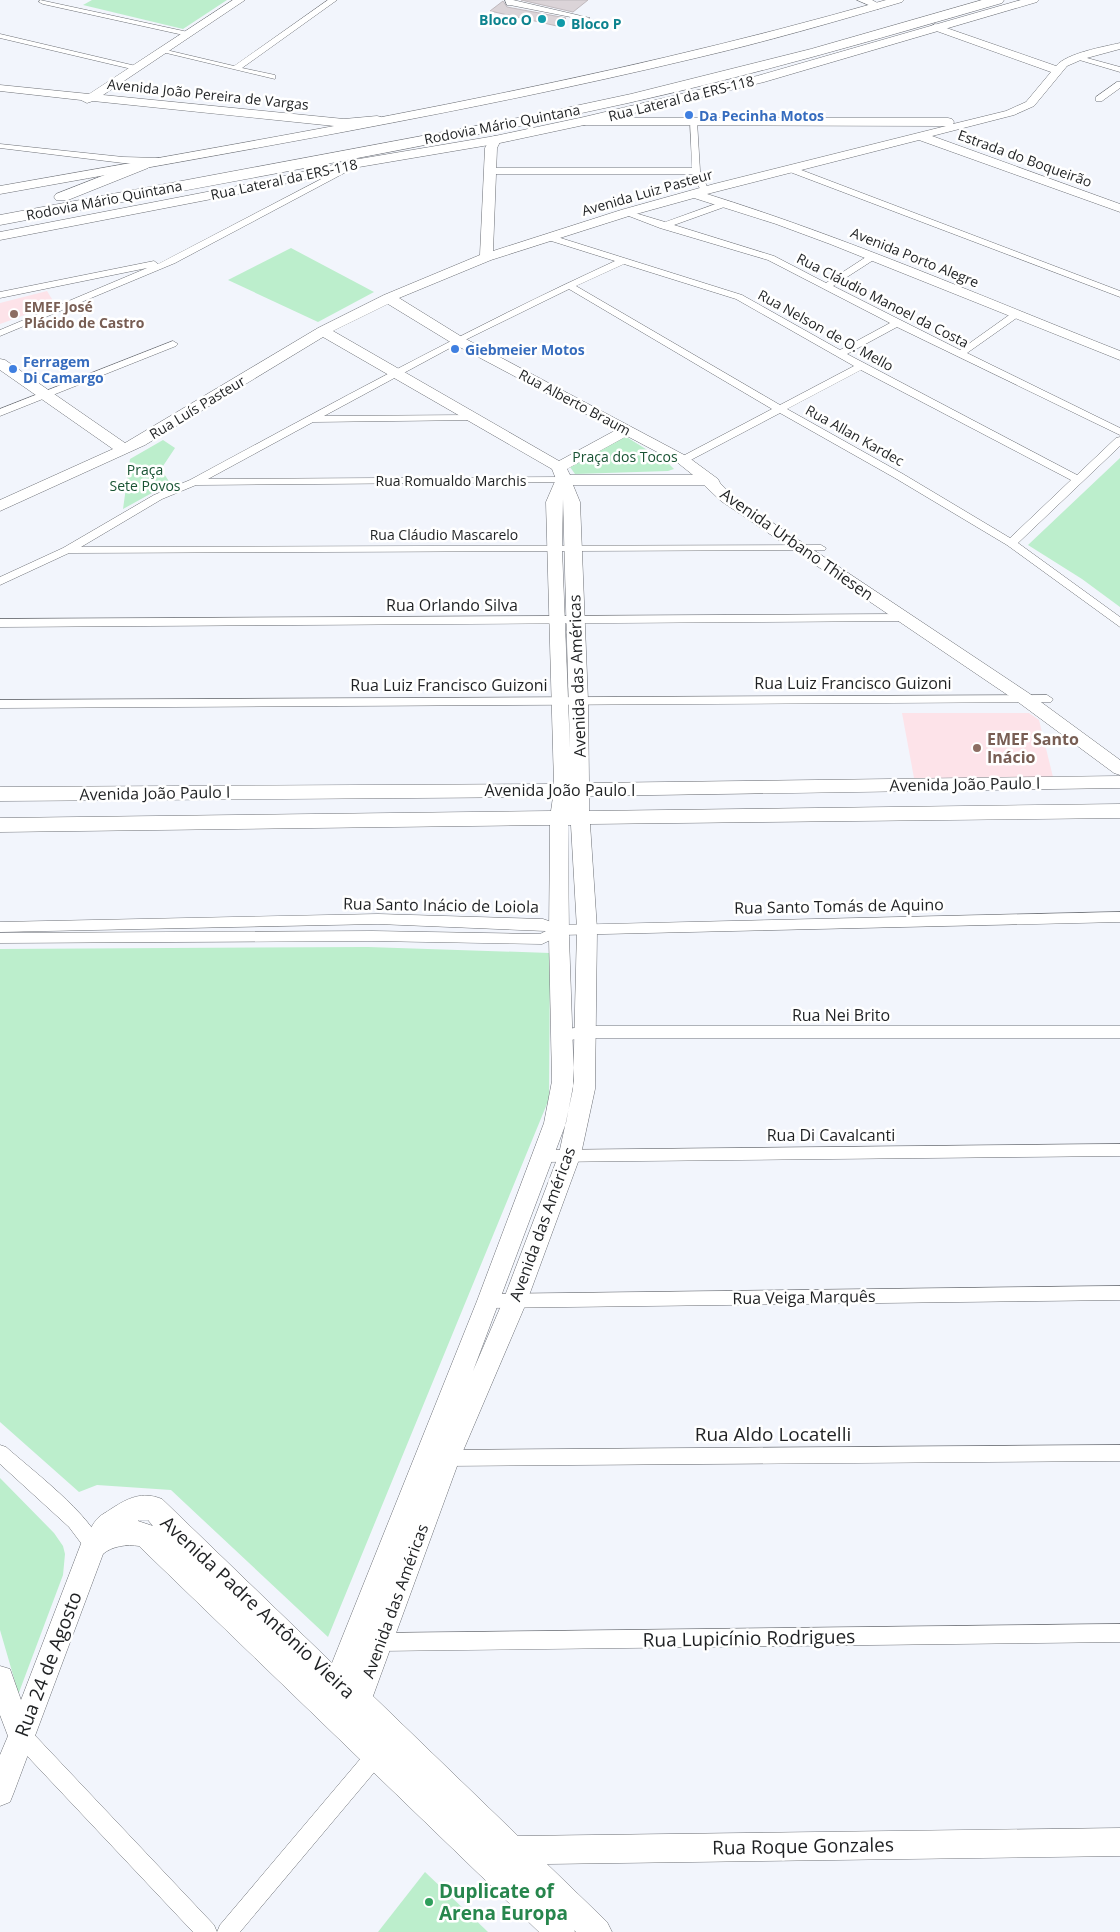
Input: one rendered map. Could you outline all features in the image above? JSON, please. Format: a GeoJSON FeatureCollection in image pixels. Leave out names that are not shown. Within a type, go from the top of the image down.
{"type":"FeatureCollection","features":[{"type":"Feature","properties":{"kind":"highway","name":"Rodovia Mário Quintana"},"geometry":{"type":"LineString","coordinates":[[0,213],[620,91],[816,43],[967,0]]}},
{"type":"Feature","properties":{"kind":"highway","name":"Rodovia Mário Quintana"},"geometry":{"type":"LineString","coordinates":[[0,220],[528,120],[631,98],[825,50],[996,0]]}},
{"type":"Feature","properties":{"kind":"highway"},"geometry":{"type":"LineString","coordinates":[[740,72],[814,63]]}},
{"type":"Feature","properties":{"kind":"highway"},"geometry":{"type":"LineString","coordinates":[[44,204],[143,164]]}},
{"type":"Feature","properties":{"kind":"main road"},"geometry":{"type":"LineString","coordinates":[[0,190],[109,165],[143,164],[167,160],[291,138],[578,82],[791,31],[898,0]]}},
{"type":"Feature","properties":{"kind":"main road","name":"Rua Lateral da ERS-118"},"geometry":{"type":"LineString","coordinates":[[0,236],[252,187],[327,175],[359,163],[476,143],[493,144],[584,121],[625,116],[1033,0]]}},
{"type":"Feature","properties":{"kind":"street"},"geometry":{"type":"LineString","coordinates":[[70,8],[83,0]]}},
{"type":"Feature","properties":{"kind":"street"},"geometry":{"type":"LineString","coordinates":[[87,100],[240,0]]}},
{"type":"Feature","properties":{"kind":"street"},"geometry":{"type":"LineString","coordinates":[[236,68],[333,0]]}},
{"type":"Feature","properties":{"kind":"street"},"geometry":{"type":"LineString","coordinates":[[509,0],[510,3],[586,18]]}},
{"type":"Feature","properties":{"kind":"street"},"geometry":{"type":"LineString","coordinates":[[862,0],[878,6]]}},
{"type":"Feature","properties":{"kind":"street"},"geometry":{"type":"LineString","coordinates":[[43,2],[188,34]]}},
{"type":"Feature","properties":{"kind":"street"},"geometry":{"type":"LineString","coordinates":[[935,27],[1057,70]]}},
{"type":"Feature","properties":{"kind":"street"},"geometry":{"type":"LineString","coordinates":[[0,36],[136,68]]}},
{"type":"Feature","properties":{"kind":"street"},"geometry":{"type":"LineString","coordinates":[[920,136],[1004,115],[1030,104],[1063,64],[1079,57],[1120,46]]}},
{"type":"Feature","properties":{"kind":"street"},"geometry":{"type":"LineString","coordinates":[[162,51],[272,77]]}},
{"type":"Feature","properties":{"kind":"street"},"geometry":{"type":"LineString","coordinates":[[1079,57],[1120,70]]}},
{"type":"Feature","properties":{"kind":"street"},"geometry":{"type":"LineString","coordinates":[[1099,99],[1120,84]]}},
{"type":"Feature","properties":{"kind":"street","name":"Avenida João Pereira de Vargas"},"geometry":{"type":"LineString","coordinates":[[0,88],[87,100],[305,123],[358,123],[413,114]]}},
{"type":"Feature","properties":{"kind":"street","name":"Avenida João Pereira de Vargas"},"geometry":{"type":"LineString","coordinates":[[0,95],[87,100]]}},
{"type":"Feature","properties":{"kind":"street"},"geometry":{"type":"LineString","coordinates":[[625,116],[693,121],[973,122]]}},
{"type":"Feature","properties":{"kind":"street"},"geometry":{"type":"LineString","coordinates":[[693,121],[696,171],[706,191]]}},
{"type":"Feature","properties":{"kind":"street","name":"Avenida João Pereira de Vargas"},"geometry":{"type":"LineString","coordinates":[[291,138],[301,131],[305,123]]}},
{"type":"Feature","properties":{"kind":"street","name":"Avenida Luiz Pasteur"},"geometry":{"type":"LineString","coordinates":[[389,298],[486,257],[548,237],[706,191],[794,170],[920,136]]}},
{"type":"Feature","properties":{"kind":"street","name":"Estrada do Boqueirão"},"geometry":{"type":"LineString","coordinates":[[920,136],[1120,208]]}},
{"type":"Feature","properties":{"kind":"street"},"geometry":{"type":"LineString","coordinates":[[486,257],[493,144]]}},
{"type":"Feature","properties":{"kind":"street"},"geometry":{"type":"LineString","coordinates":[[0,146],[109,165],[167,160]]}},
{"type":"Feature","properties":{"kind":"street"},"geometry":{"type":"LineString","coordinates":[[794,170],[1120,294]]}},
{"type":"Feature","properties":{"kind":"street"},"geometry":{"type":"LineString","coordinates":[[490,172],[696,171]]}},
{"type":"Feature","properties":{"kind":"street"},"geometry":{"type":"LineString","coordinates":[[0,333],[133,279],[172,261],[327,175]]}},
{"type":"Feature","properties":{"kind":"street","name":"Avenida Porto Alegre"},"geometry":{"type":"LineString","coordinates":[[706,191],[724,204],[839,238],[872,257],[944,282],[1015,315],[1120,347]]}},
{"type":"Feature","properties":{"kind":"street","name":"Avenida Porto Alegre"},"geometry":{"type":"LineString","coordinates":[[706,191],[839,238],[1055,326],[1120,356]]}},
{"type":"Feature","properties":{"kind":"street"},"geometry":{"type":"LineString","coordinates":[[663,226],[724,204]]}},
{"type":"Feature","properties":{"kind":"street","name":"Rua Cláudio Manoel da Costa"},"geometry":{"type":"LineString","coordinates":[[625,214],[771,258],[897,323],[1120,432]]}},
{"type":"Feature","properties":{"kind":"street","name":"Rua Nelson de O. Mello"},"geometry":{"type":"LineString","coordinates":[[548,237],[739,297],[861,366],[1078,479]]}},
{"type":"Feature","properties":{"kind":"street"},"geometry":{"type":"LineString","coordinates":[[826,287],[872,257]]}},
{"type":"Feature","properties":{"kind":"street"},"geometry":{"type":"LineString","coordinates":[[0,295],[118,270],[172,261]]}},
{"type":"Feature","properties":{"kind":"street"},"geometry":{"type":"LineString","coordinates":[[0,581],[67,550],[158,497],[194,482],[457,340],[568,285],[623,261]]}},
{"type":"Feature","properties":{"kind":"street"},"geometry":{"type":"LineString","coordinates":[[118,270],[133,279]]}},
{"type":"Feature","properties":{"kind":"street","name":"Rua Allan Kardec"},"geometry":{"type":"LineString","coordinates":[[568,285],[780,409],[900,476],[1011,543],[1120,623]]}},
{"type":"Feature","properties":{"kind":"street","name":"Rua Luís Pasteur"},"geometry":{"type":"LineString","coordinates":[[0,506],[124,450],[323,331],[389,298]]}},
{"type":"Feature","properties":{"kind":"street","name":"Rua Alberto Braum"},"geometry":{"type":"LineString","coordinates":[[389,298],[457,340],[683,460],[708,480]]}},
{"type":"Feature","properties":{"kind":"street"},"geometry":{"type":"LineString","coordinates":[[960,354],[1015,315]]}},
{"type":"Feature","properties":{"kind":"street"},"geometry":{"type":"LineString","coordinates":[[840,354],[897,323]]}},
{"type":"Feature","properties":{"kind":"street"},"geometry":{"type":"LineString","coordinates":[[323,331],[472,418],[561,474],[627,430]]}},
{"type":"Feature","properties":{"kind":"street"},"geometry":{"type":"LineString","coordinates":[[0,413],[173,344]]}},
{"type":"Feature","properties":{"kind":"street"},"geometry":{"type":"LineString","coordinates":[[0,364],[46,394],[124,450]]}},
{"type":"Feature","properties":{"kind":"street"},"geometry":{"type":"LineString","coordinates":[[683,460],[861,366]]}},
{"type":"Feature","properties":{"kind":"street"},"geometry":{"type":"LineString","coordinates":[[312,419],[472,418]]}},
{"type":"Feature","properties":{"kind":"street"},"geometry":{"type":"LineString","coordinates":[[1011,543],[1120,440]]}},
{"type":"Feature","properties":{"kind":"street","name":"Rua Romualdo Marchis"},"geometry":{"type":"LineString","coordinates":[[194,482],[561,474],[708,480]]}},
{"type":"Feature","properties":{"kind":"street","name":"Avenida das Américas"},"geometry":{"type":"LineString","coordinates":[[561,474],[554,502],[556,621],[560,701],[571,790]]}},
{"type":"Feature","properties":{"kind":"street","name":"Avenida das Américas"},"geometry":{"type":"LineString","coordinates":[[331,1697],[489,1301],[555,1123],[563,1081],[559,930],[579,701],[572,502],[561,474]]}},
{"type":"Feature","properties":{"kind":"street","name":"Avenida Urbano Thiesen"},"geometry":{"type":"LineString","coordinates":[[708,480],[726,498],[1024,698],[1120,769]]}},
{"type":"Feature","properties":{"kind":"street","name":"Avenida Urbano Thiesen"},"geometry":{"type":"LineString","coordinates":[[708,480],[737,494],[820,548],[1047,699],[1120,752]]}},
{"type":"Feature","properties":{"kind":"street","name":"Rua Cláudio Mascarelo"},"geometry":{"type":"LineString","coordinates":[[67,550],[820,548]]}},
{"type":"Feature","properties":{"kind":"street","name":"Rua Orlando Silva"},"geometry":{"type":"LineString","coordinates":[[0,622],[576,621],[905,618]]}},
{"type":"Feature","properties":{"kind":"street","name":"Rua Luiz Francisco Guizoni"},"geometry":{"type":"LineString","coordinates":[[0,704],[1047,699]]}},
{"type":"Feature","properties":{"kind":"street"},"geometry":{"type":"LineString","coordinates":[[1120,783],[1115,794],[1120,809]]}},
{"type":"Feature","properties":{"kind":"street","name":"Avenida João Paulo I"},"geometry":{"type":"LineString","coordinates":[[0,794],[571,790],[1120,783]]}},
{"type":"Feature","properties":{"kind":"street","name":"Avenida João Paulo I"},"geometry":{"type":"LineString","coordinates":[[0,825],[570,819],[1120,809]]}},
{"type":"Feature","properties":{"kind":"street","name":"Avenida das Américas"},"geometry":{"type":"LineString","coordinates":[[347,1730],[378,1642],[448,1458],[515,1301],[570,1154],[584,1089],[587,928],[570,819]]}},
{"type":"Feature","properties":{"kind":"street","name":"Rua Santo Tomás de Aquino"},"geometry":{"type":"LineString","coordinates":[[559,930],[1120,917]]}},
{"type":"Feature","properties":{"kind":"street","name":"Rua Santo Inácio de Loiola"},"geometry":{"type":"LineString","coordinates":[[0,927],[378,919],[543,924],[559,930]]}},
{"type":"Feature","properties":{"kind":"street","name":"Rua Santo Inácio de Loiola"},"geometry":{"type":"LineString","coordinates":[[0,938],[372,936],[542,939],[559,930]]}},
{"type":"Feature","properties":{"kind":"street","name":"Rua Nei Brito"},"geometry":{"type":"LineString","coordinates":[[562,1035],[586,1032],[1120,1032]]}},
{"type":"Feature","properties":{"kind":"street","name":"Rua Di Cavalcanti"},"geometry":{"type":"LineString","coordinates":[[543,1156],[570,1154],[1120,1150]]}},
{"type":"Feature","properties":{"kind":"street","name":"Rua Veiga Marquês"},"geometry":{"type":"LineString","coordinates":[[489,1301],[1120,1293]]}},
{"type":"Feature","properties":{"kind":"street"},"geometry":{"type":"LineString","coordinates":[[0,1452],[97,1542]]}},
{"type":"Feature","properties":{"kind":"street","name":"Rua Aldo Locatelli"},"geometry":{"type":"LineString","coordinates":[[425,1458],[1120,1453]]}},
{"type":"Feature","properties":{"kind":"street","name":"Avenida Padre Antônio Vieira"},"geometry":{"type":"LineString","coordinates":[[97,1542],[129,1532],[145,1535],[153,1541],[331,1697],[347,1730],[375,1756],[597,1932]]}},
{"type":"Feature","properties":{"kind":"street","name":"Rua 24 de Agosto"},"geometry":{"type":"LineString","coordinates":[[0,1792],[97,1542]]}},
{"type":"Feature","properties":{"kind":"street","name":"Rua Lupicínio Rodrigues"},"geometry":{"type":"LineString","coordinates":[[378,1642],[1120,1633]]}},
{"type":"Feature","properties":{"kind":"street"},"geometry":{"type":"LineString","coordinates":[[0,1679],[21,1735],[207,1932]]}},
{"type":"Feature","properties":{"kind":"street","name":"Avenida Padre Antônio Vieira"},"geometry":{"type":"LineString","coordinates":[[331,1697],[358,1701],[386,1728],[504,1860],[560,1932]]}},
{"type":"Feature","properties":{"kind":"street"},"geometry":{"type":"LineString","coordinates":[[228,1932],[375,1756],[386,1728]]}},
{"type":"Feature","properties":{"kind":"street","name":"Rua Roque Gonzales"},"geometry":{"type":"LineString","coordinates":[[504,1860],[1120,1842]]}},
{"type":"Feature","properties":{"kind":"shaded area","name":"EMEF José Plácido de Castro"},"geometry":{"type":"Polygon","coordinates":[[[47,291],[55,304],[0,324],[0,303],[47,291]]]}},
{"type":"Feature","properties":{"kind":"shaded area","name":"EMEF Santo Inácio"},"geometry":{"type":"Polygon","coordinates":[[[902,713],[1029,713],[1039,720],[1053,777],[914,778],[902,713]]]}},
{"type":"Feature","properties":{"kind":"green space"},"geometry":{"type":"Polygon","coordinates":[[[92,0],[227,0],[183,29],[83,5],[92,0]]]}},
{"type":"Feature","properties":{"kind":"green space"},"geometry":{"type":"Polygon","coordinates":[[[291,248],[374,292],[318,322],[228,280],[291,248]]]}},
{"type":"Feature","properties":{"kind":"green space","name":"Praça dos Tocos"},"geometry":{"type":"Polygon","coordinates":[[[625,436],[668,463],[674,469],[668,471],[575,474],[570,467],[625,436]]]}},
{"type":"Feature","properties":{"kind":"green space","name":"Praça Sete Povos"},"geometry":{"type":"Polygon","coordinates":[[[163,440],[175,448],[161,469],[170,483],[123,509],[130,459],[163,440]]]}},
{"type":"Feature","properties":{"kind":"green space"},"geometry":{"type":"Polygon","coordinates":[[[1120,458],[1120,607],[1082,579],[1028,545],[1120,458]]]}},
{"type":"Feature","properties":{"kind":"green space"},"geometry":{"type":"Polygon","coordinates":[[[368,947],[550,953],[549,1099],[328,1637],[171,1490],[97,1485],[79,1492],[0,1422],[0,949],[368,947]]]}},
{"type":"Feature","properties":{"kind":"green space"},"geometry":{"type":"Polygon","coordinates":[[[0,1478],[54,1533],[63,1546],[65,1554],[63,1575],[15,1703],[16,1685],[0,1630],[0,1478]]]}},
{"type":"Feature","properties":{"kind":"green space","name":"Duplicate of Arena Europa"},"geometry":{"type":"Polygon","coordinates":[[[425,1872],[488,1932],[378,1932],[425,1872]]]}},
{"type":"Feature","properties":{"kind":"building"},"geometry":{"type":"Polygon","coordinates":[[[521,0],[588,0],[573,12],[521,0]]]}},
{"type":"Feature","properties":{"kind":"building"},"geometry":{"type":"Polygon","coordinates":[[[503,1],[507,7],[566,18],[557,26],[490,11],[503,1]]]}},
{"type":"Feature","properties":{"kind":"place","name":"Bloco O"},"geometry":{"type":"Point","coordinates":[542,19]}},
{"type":"Feature","properties":{"kind":"place","name":"Bloco P"},"geometry":{"type":"Point","coordinates":[561,23]}},
{"type":"Feature","properties":{"kind":"place","name":"Da Pecinha Motos"},"geometry":{"type":"Point","coordinates":[689,115]}},
{"type":"Feature","properties":{"kind":"place","name":"EMEF José Plácido de Castro"},"geometry":{"type":"Point","coordinates":[14,314]}},
{"type":"Feature","properties":{"kind":"place","name":"Giebmeier Motos"},"geometry":{"type":"Point","coordinates":[455,349]}},
{"type":"Feature","properties":{"kind":"place","name":"Ferragem Di Camargo"},"geometry":{"type":"Point","coordinates":[13,369]}},
{"type":"Feature","properties":{"kind":"place","name":"EMEF Santo Inácio"},"geometry":{"type":"Point","coordinates":[977,748]}},
{"type":"Feature","properties":{"kind":"place","name":"Duplicate of Arena Europa"},"geometry":{"type":"Point","coordinates":[429,1902]}}]}
